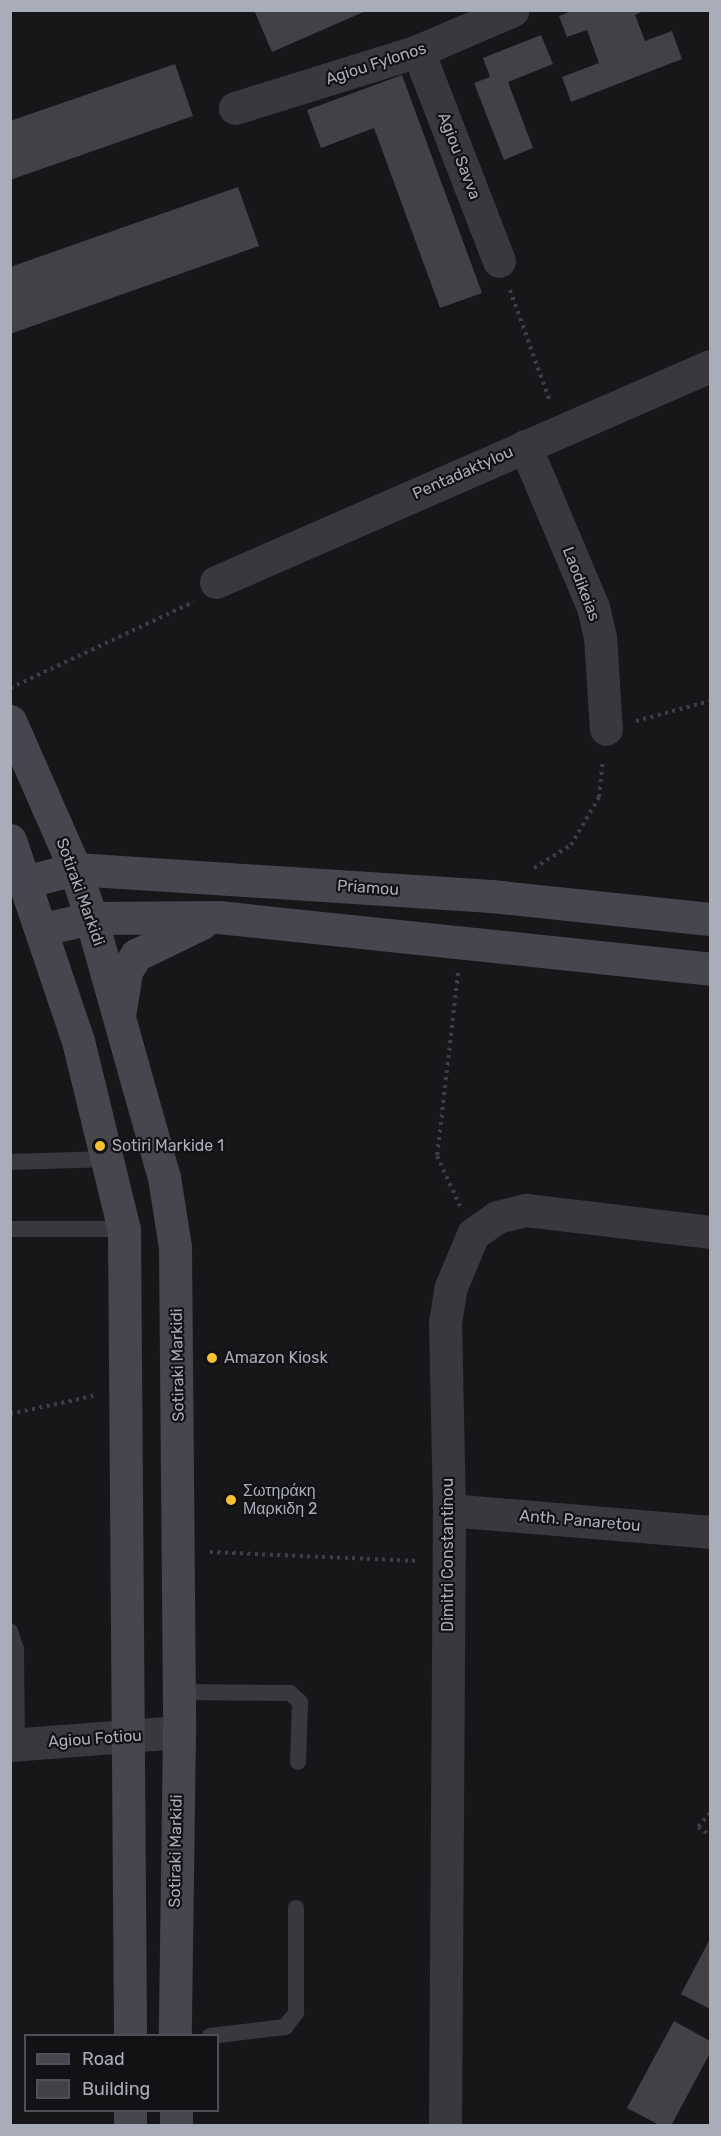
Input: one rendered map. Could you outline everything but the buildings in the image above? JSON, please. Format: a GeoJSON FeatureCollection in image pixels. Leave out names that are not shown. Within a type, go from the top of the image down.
{"type":"FeatureCollection","features":[{"type":"Feature","properties":{"kind":"street","name":"Agiou Fylonos"},"geometry":{"type":"LineString","coordinates":[[235,108],[418,51],[513,10]]}},
{"type":"Feature","properties":{"kind":"street","name":"Agiou Savva"},"geometry":{"type":"LineString","coordinates":[[418,51],[499,261]]}},
{"type":"Feature","properties":{"kind":"street","name":"Pentadaktylou"},"geometry":{"type":"LineString","coordinates":[[216,582],[711,366]]}},
{"type":"Feature","properties":{"kind":"street","name":"Laodikeias"},"geometry":{"type":"LineString","coordinates":[[525,446],[593,607],[600,637],[606,729]]}},
{"type":"Feature","properties":{"kind":"street","name":"Sotiraki Markidi"},"geometry":{"type":"LineString","coordinates":[[10,721],[75,869],[91,918],[120,1011],[164,1177],[176,1247],[179,1732],[175,2034]]}},
{"type":"Feature","properties":{"kind":"street"},"geometry":{"type":"LineString","coordinates":[[10,840],[27,881],[78,1041],[109,1159],[124,1229],[130,2034]]}},
{"type":"Feature","properties":{"kind":"street","name":"Priamou"},"geometry":{"type":"LineString","coordinates":[[27,881],[75,869],[491,896],[711,919]]}},
{"type":"Feature","properties":{"kind":"street"},"geometry":{"type":"LineString","coordinates":[[43,929],[91,918],[218,917],[711,969]]}},
{"type":"Feature","properties":{"kind":"street"},"geometry":{"type":"LineString","coordinates":[[120,1011],[126,971],[136,955],[218,917]]}},
{"type":"Feature","properties":{"kind":"street"},"geometry":{"type":"LineString","coordinates":[[473,1234],[497,1217],[526,1210],[711,1232]]}},
{"type":"Feature","properties":{"kind":"street","name":"Dimitri Constantinou"},"geometry":{"type":"LineString","coordinates":[[445,2126],[449,1510],[445,1323],[454,1277],[473,1234]]}},
{"type":"Feature","properties":{"kind":"street","name":"Anth. Panaretou"},"geometry":{"type":"LineString","coordinates":[[449,1510],[711,1532]]}},
{"type":"Feature","properties":{"kind":"street","name":"Agiou Fotiou"},"geometry":{"type":"LineString","coordinates":[[14,1745],[128,1738],[179,1732]]}},
{"type":"Feature","properties":{"kind":"lane"},"geometry":{"type":"LineString","coordinates":[[10,1162],[109,1159]]}},
{"type":"Feature","properties":{"kind":"lane"},"geometry":{"type":"LineString","coordinates":[[10,1229],[124,1229]]}},
{"type":"Feature","properties":{"kind":"lane"},"geometry":{"type":"LineString","coordinates":[[10,1631],[16,1649],[14,1745]]}},
{"type":"Feature","properties":{"kind":"lane"},"geometry":{"type":"LineString","coordinates":[[179,1692],[290,1693],[300,1702],[298,1762]]}},
{"type":"Feature","properties":{"kind":"lane"},"geometry":{"type":"LineString","coordinates":[[219,2035],[285,2027],[296,2013],[296,1908]]}},
{"type":"Feature","properties":{"kind":"path"},"geometry":{"type":"LineString","coordinates":[[499,261],[561,430]]}},
{"type":"Feature","properties":{"kind":"path"},"geometry":{"type":"LineString","coordinates":[[10,688],[189,607],[216,582]]}},
{"type":"Feature","properties":{"kind":"path"},"geometry":{"type":"LineString","coordinates":[[532,870],[572,845],[599,797],[606,729],[711,701]]}},
{"type":"Feature","properties":{"kind":"path"},"geometry":{"type":"LineString","coordinates":[[462,941],[437,1156],[473,1234]]}},
{"type":"Feature","properties":{"kind":"path"},"geometry":{"type":"LineString","coordinates":[[10,1414],[126,1388]]}},
{"type":"Feature","properties":{"kind":"path"},"geometry":{"type":"LineString","coordinates":[[178,1550],[449,1562]]}},
{"type":"Feature","properties":{"kind":"path"},"geometry":{"type":"LineString","coordinates":[[711,1813],[699,1827],[711,1835]]}},
{"type":"Feature","properties":{"kind":"place","name":"Sotiri Markide 1"},"geometry":{"type":"Point","coordinates":[100,1146]}},
{"type":"Feature","properties":{"kind":"place","name":"Amazon Kiosk"},"geometry":{"type":"Point","coordinates":[212,1358]}},
{"type":"Feature","properties":{"kind":"place","name":"Σωτηράκη Μαρκιδη 2"},"geometry":{"type":"Point","coordinates":[231,1500]}}]}
